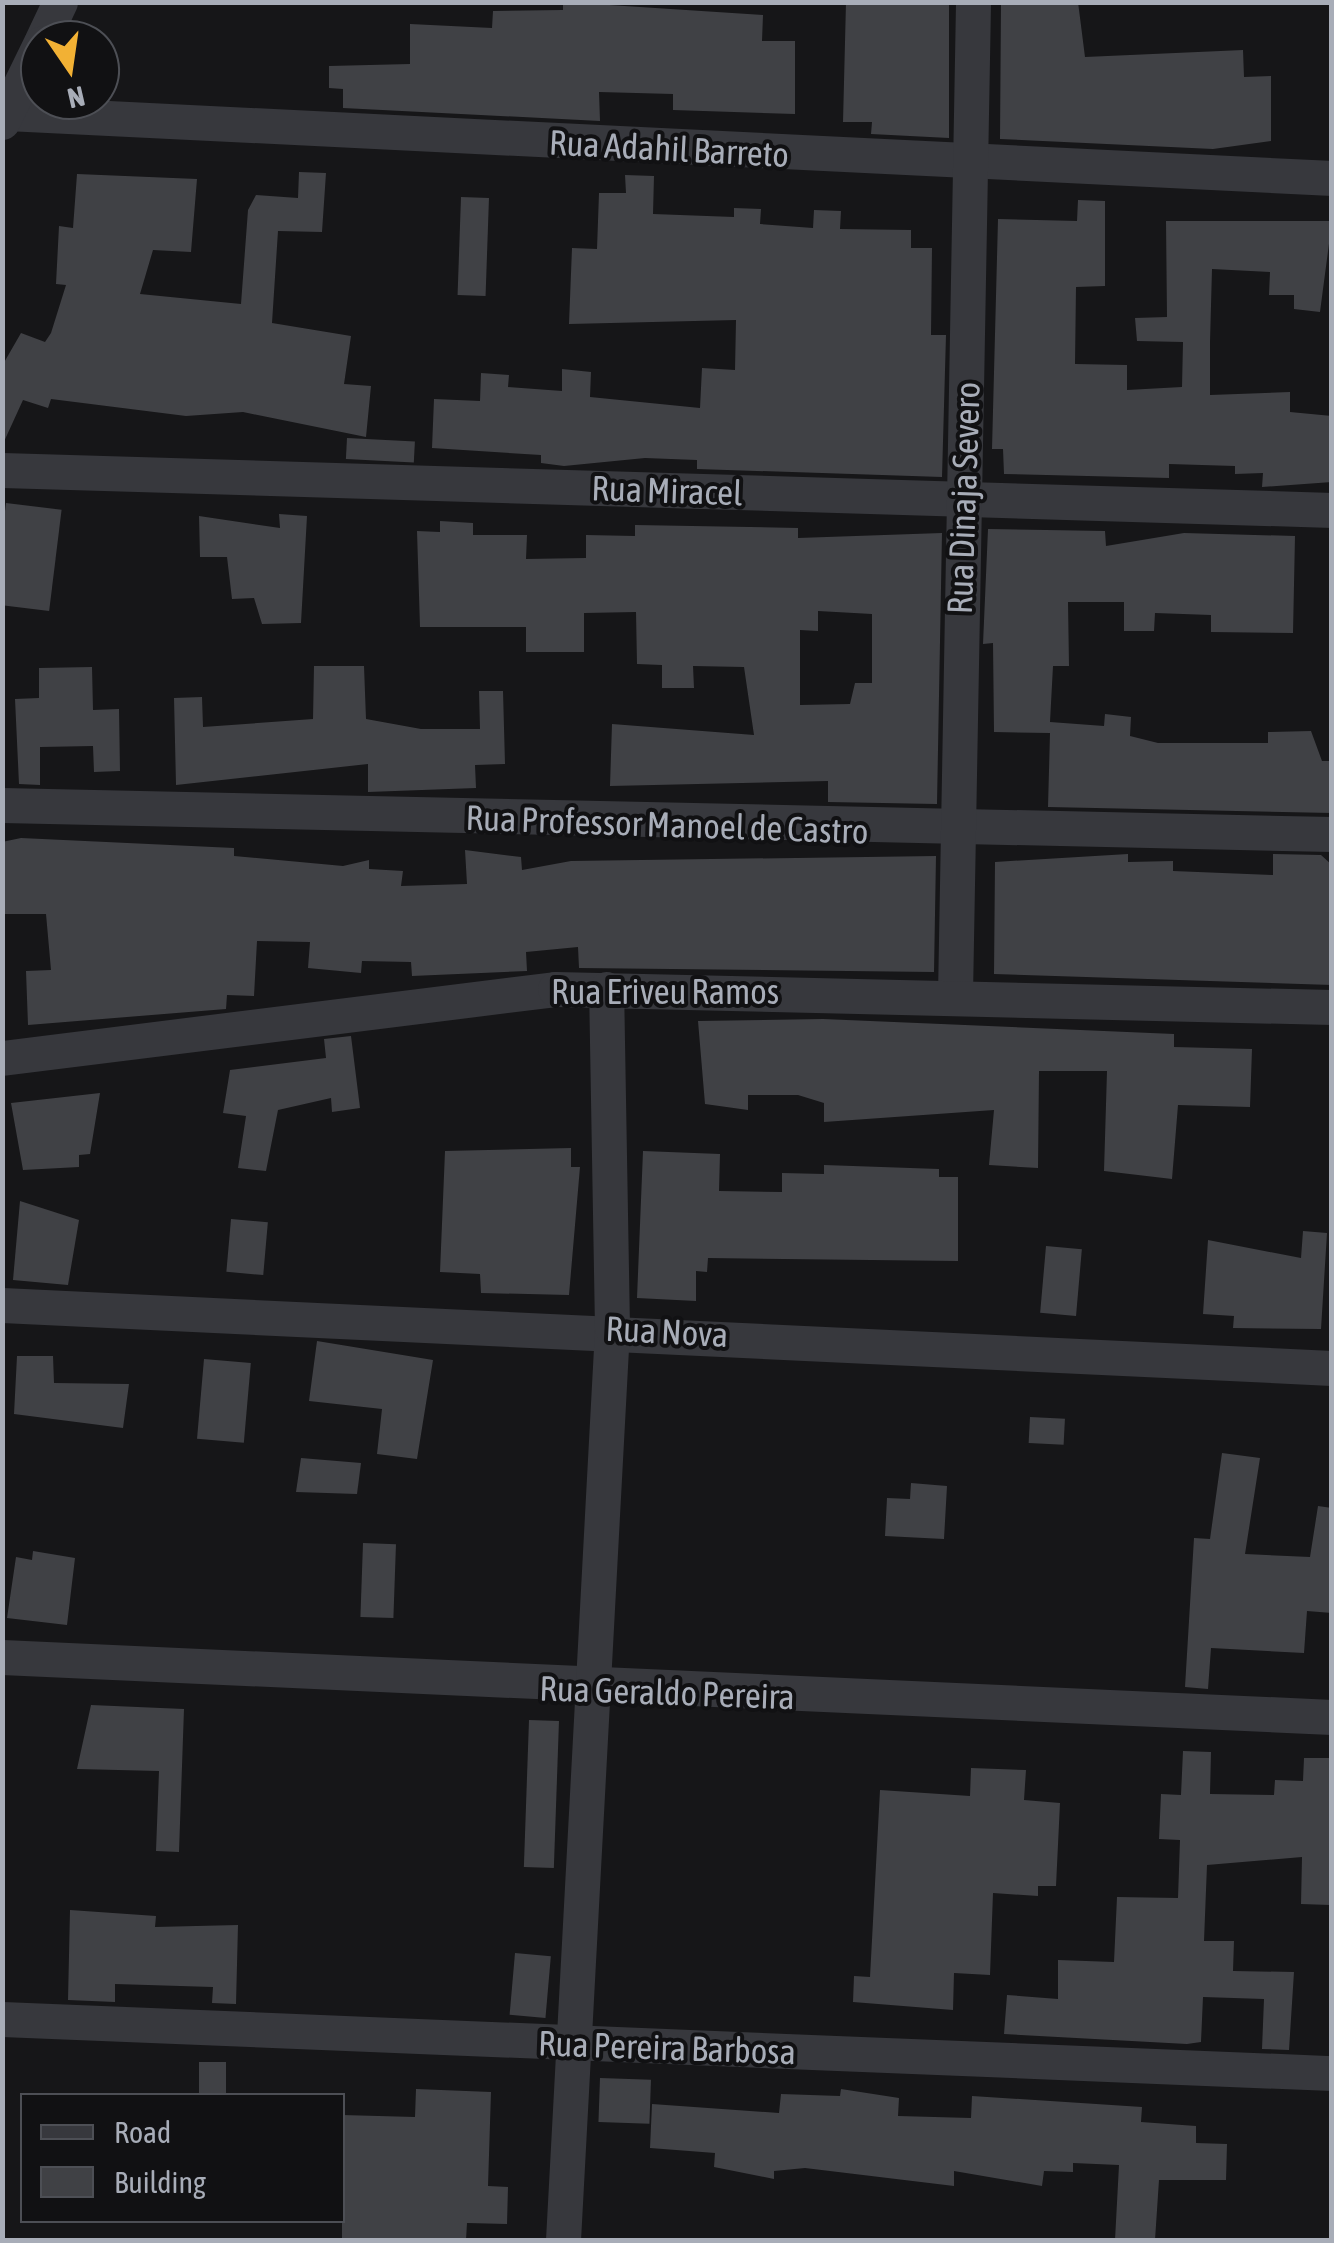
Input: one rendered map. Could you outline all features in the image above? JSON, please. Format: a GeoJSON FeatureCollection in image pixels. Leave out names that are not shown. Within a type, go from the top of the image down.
{"type":"FeatureCollection","features":[{"type":"Feature","properties":{"kind":"street","name":"Rua Dinaja Severo"},"geometry":{"type":"LineString","coordinates":[[956,994],[960,833],[959,499],[973,164],[973,2]]}},
{"type":"Feature","properties":{"kind":"street"},"geometry":{"type":"LineString","coordinates":[[4,118],[20,85]]}},
{"type":"Feature","properties":{"kind":"street","name":"Rua Adahil Barreto"},"geometry":{"type":"LineString","coordinates":[[4,118],[1332,178]]}},
{"type":"Feature","properties":{"kind":"street","name":"Rua Miracel"},"geometry":{"type":"LineString","coordinates":[[2,470],[1332,510]]}},
{"type":"Feature","properties":{"kind":"street","name":"Rua Professor Manoel de Castro"},"geometry":{"type":"LineString","coordinates":[[2,805],[960,833],[1332,834]]}},
{"type":"Feature","properties":{"kind":"street"},"geometry":{"type":"LineString","coordinates":[[563,2240],[570,2043],[612,1328],[606,989]]}},
{"type":"Feature","properties":{"kind":"street","name":"Rua Eriveu Ramos"},"geometry":{"type":"LineString","coordinates":[[2,1058],[451,996],[606,989],[956,994],[1332,1006]]}},
{"type":"Feature","properties":{"kind":"street","name":"Rua Nova"},"geometry":{"type":"LineString","coordinates":[[2,1305],[612,1328],[1332,1368]]}},
{"type":"Feature","properties":{"kind":"street","name":"Rua Geraldo Pereira"},"geometry":{"type":"LineString","coordinates":[[2,1657],[592,1691],[1332,1718]]}},
{"type":"Feature","properties":{"kind":"street","name":"Rua Pereira Barbosa"},"geometry":{"type":"LineString","coordinates":[[2,2019],[1332,2072]]}},
{"type":"Feature","properties":{"kind":"building"},"geometry":{"type":"Polygon","coordinates":[[[563,2],[763,15],[762,41],[795,41],[795,114],[673,110],[673,94],[599,92],[600,121],[343,108],[343,89],[329,88],[329,66],[410,64],[410,24],[492,28],[493,11],[563,10],[563,2]]]}},
{"type":"Feature","properties":{"kind":"building"},"geometry":{"type":"Polygon","coordinates":[[[846,2],[949,2],[949,138],[871,134],[872,122],[843,122],[846,2]]]}},
{"type":"Feature","properties":{"kind":"building"},"geometry":{"type":"Polygon","coordinates":[[[1001,2],[1078,2],[1085,57],[1243,50],[1244,77],[1271,76],[1271,141],[1213,149],[1000,139],[1001,2]]]}},
{"type":"Feature","properties":{"kind":"building"},"geometry":{"type":"Polygon","coordinates":[[[299,172],[326,173],[322,232],[278,231],[272,323],[351,336],[344,384],[371,386],[366,437],[243,412],[186,416],[51,399],[48,408],[23,400],[2,446],[2,366],[21,333],[45,342],[51,333],[66,285],[56,284],[59,226],[73,228],[77,174],[197,179],[191,252],[153,250],[140,294],[241,304],[248,210],[256,195],[298,198],[299,172]]]}},
{"type":"Feature","properties":{"kind":"building"},"geometry":{"type":"Polygon","coordinates":[[[625,175],[654,176],[653,214],[734,217],[734,208],[761,209],[760,224],[813,228],[814,210],[841,211],[840,229],[911,230],[911,248],[932,248],[931,335],[946,335],[942,477],[697,469],[697,460],[645,458],[564,466],[541,463],[541,455],[432,448],[434,399],[480,401],[481,373],[509,375],[508,387],[562,391],[562,369],[591,372],[590,397],[700,408],[702,368],[735,370],[736,320],[569,324],[572,248],[597,249],[599,193],[626,193],[625,175]]]}},
{"type":"Feature","properties":{"kind":"building"},"geometry":{"type":"Polygon","coordinates":[[[461,197],[489,198],[486,296],[458,295],[461,197]]]}},
{"type":"Feature","properties":{"kind":"building"},"geometry":{"type":"Polygon","coordinates":[[[1078,200],[1105,201],[1105,286],[1076,287],[1075,364],[1127,365],[1127,390],[1182,387],[1183,342],[1137,341],[1135,318],[1167,317],[1166,221],[1332,221],[1320,312],[1294,309],[1294,295],[1269,295],[1270,272],[1212,269],[1210,395],[1290,392],[1290,412],[1332,416],[1332,482],[1262,487],[1263,473],[1235,474],[1235,466],[1169,464],[1169,478],[1004,474],[1003,449],[992,449],[998,219],[1077,221],[1078,200]]]}},
{"type":"Feature","properties":{"kind":"building"},"geometry":{"type":"Polygon","coordinates":[[[347,438],[415,442],[414,463],[346,459],[347,438]]]}},
{"type":"Feature","properties":{"kind":"building"},"geometry":{"type":"Polygon","coordinates":[[[6,503],[62,510],[49,611],[2,605],[6,503]]]}},
{"type":"Feature","properties":{"kind":"building"},"geometry":{"type":"Polygon","coordinates":[[[279,514],[307,516],[301,623],[262,624],[254,598],[232,599],[227,557],[200,557],[199,516],[280,528],[279,514]]]}},
{"type":"Feature","properties":{"kind":"building"},"geometry":{"type":"Polygon","coordinates":[[[440,521],[473,523],[473,535],[527,535],[526,559],[586,558],[586,535],[635,536],[635,525],[798,528],[798,538],[942,533],[937,804],[828,802],[828,781],[610,786],[612,724],[754,735],[744,667],[693,666],[694,688],[662,688],[662,665],[637,664],[636,612],[584,613],[584,652],[526,652],[526,627],[420,627],[417,531],[440,532],[440,521]],[[818,611],[818,631],[800,630],[800,705],[850,704],[855,683],[872,683],[872,614],[818,611]]]}},
{"type":"Feature","properties":{"kind":"building"},"geometry":{"type":"Polygon","coordinates":[[[988,529],[1105,531],[1106,546],[1184,533],[1295,536],[1293,633],[1211,632],[1211,615],[1155,613],[1154,631],[1124,631],[1124,602],[1068,602],[1069,666],[1053,666],[1050,722],[1104,726],[1105,714],[1131,717],[1130,736],[1158,743],[1268,743],[1268,732],[1311,731],[1322,761],[1332,761],[1332,813],[1048,807],[1050,733],[994,732],[993,643],[983,644],[988,529]]]}},
{"type":"Feature","properties":{"kind":"building"},"geometry":{"type":"Polygon","coordinates":[[[314,666],[364,666],[366,719],[421,729],[480,729],[479,691],[503,691],[505,764],[475,765],[476,788],[368,792],[368,764],[176,785],[174,698],[202,697],[203,727],[313,719],[314,666]]]}},
{"type":"Feature","properties":{"kind":"building"},"geometry":{"type":"Polygon","coordinates":[[[92,667],[93,710],[119,709],[120,771],[94,772],[93,746],[40,747],[40,785],[19,784],[15,699],[39,698],[39,668],[92,667]]]}},
{"type":"Feature","properties":{"kind":"building"},"geometry":{"type":"Polygon","coordinates":[[[21,838],[234,848],[234,856],[343,866],[369,860],[369,869],[403,871],[401,886],[467,884],[465,850],[521,857],[522,870],[571,861],[936,856],[934,972],[579,968],[578,947],[526,952],[527,971],[412,976],[411,962],[362,961],[361,973],[308,968],[310,942],[257,941],[254,996],[227,995],[226,1009],[28,1025],[26,971],[51,970],[46,914],[2,914],[2,842],[21,838]]]}},
{"type":"Feature","properties":{"kind":"building"},"geometry":{"type":"Polygon","coordinates":[[[1128,854],[1128,862],[1173,861],[1173,871],[1273,875],[1273,854],[1321,855],[1332,865],[1332,985],[994,974],[995,862],[1128,854]]]}},
{"type":"Feature","properties":{"kind":"building"},"geometry":{"type":"Polygon","coordinates":[[[823,1019],[1174,1034],[1174,1047],[1252,1049],[1250,1107],[1178,1105],[1172,1179],[1104,1171],[1107,1071],[1039,1071],[1038,1168],[989,1165],[994,1110],[824,1122],[824,1103],[798,1095],[748,1095],[748,1110],[705,1104],[698,1021],[823,1019]]]}},
{"type":"Feature","properties":{"kind":"building"},"geometry":{"type":"Polygon","coordinates":[[[351,1036],[360,1108],[332,1112],[331,1098],[278,1110],[266,1171],[238,1168],[246,1116],[223,1113],[230,1070],[326,1058],[324,1039],[351,1036]]]}},
{"type":"Feature","properties":{"kind":"building"},"geometry":{"type":"Polygon","coordinates":[[[100,1093],[90,1154],[79,1155],[79,1167],[23,1170],[11,1103],[100,1093]]]}},
{"type":"Feature","properties":{"kind":"building"},"geometry":{"type":"Polygon","coordinates":[[[571,1148],[571,1167],[580,1167],[569,1295],[481,1293],[480,1274],[440,1272],[445,1151],[571,1148]]]}},
{"type":"Feature","properties":{"kind":"building"},"geometry":{"type":"Polygon","coordinates":[[[643,1151],[720,1154],[719,1191],[782,1192],[782,1173],[824,1174],[824,1165],[939,1169],[939,1177],[958,1177],[958,1261],[708,1258],[707,1272],[696,1271],[696,1301],[637,1298],[643,1151]]]}},
{"type":"Feature","properties":{"kind":"building"},"geometry":{"type":"Polygon","coordinates":[[[20,1201],[79,1220],[68,1285],[13,1280],[20,1201]]]}},
{"type":"Feature","properties":{"kind":"building"},"geometry":{"type":"Polygon","coordinates":[[[231,1219],[268,1222],[263,1275],[226,1272],[231,1219]]]}},
{"type":"Feature","properties":{"kind":"building"},"geometry":{"type":"Polygon","coordinates":[[[1303,1231],[1327,1233],[1321,1329],[1233,1328],[1234,1316],[1203,1314],[1208,1240],[1301,1258],[1303,1231]]]}},
{"type":"Feature","properties":{"kind":"building"},"geometry":{"type":"Polygon","coordinates":[[[1046,1246],[1082,1249],[1076,1316],[1040,1313],[1046,1246]]]}},
{"type":"Feature","properties":{"kind":"building"},"geometry":{"type":"Polygon","coordinates":[[[317,1341],[433,1360],[417,1459],[377,1454],[382,1409],[309,1401],[317,1341]]]}},
{"type":"Feature","properties":{"kind":"building"},"geometry":{"type":"Polygon","coordinates":[[[17,1356],[53,1356],[54,1383],[129,1384],[123,1428],[14,1414],[17,1356]]]}},
{"type":"Feature","properties":{"kind":"building"},"geometry":{"type":"Polygon","coordinates":[[[204,1359],[251,1363],[244,1443],[197,1439],[204,1359]]]}},
{"type":"Feature","properties":{"kind":"building"},"geometry":{"type":"Polygon","coordinates":[[[1030,1417],[1065,1419],[1064,1445],[1029,1443],[1030,1417]]]}},
{"type":"Feature","properties":{"kind":"building"},"geometry":{"type":"Polygon","coordinates":[[[1222,1453],[1260,1458],[1245,1554],[1310,1557],[1318,1506],[1332,1508],[1332,1613],[1307,1611],[1304,1653],[1211,1648],[1208,1689],[1185,1687],[1194,1538],[1210,1539],[1222,1453]]]}},
{"type":"Feature","properties":{"kind":"building"},"geometry":{"type":"Polygon","coordinates":[[[301,1458],[361,1463],[357,1494],[296,1492],[301,1458]]]}},
{"type":"Feature","properties":{"kind":"building"},"geometry":{"type":"Polygon","coordinates":[[[911,1483],[947,1486],[944,1539],[885,1536],[887,1498],[910,1499],[911,1483]]]}},
{"type":"Feature","properties":{"kind":"building"},"geometry":{"type":"Polygon","coordinates":[[[363,1543],[396,1544],[393,1618],[360,1617],[363,1543]]]}},
{"type":"Feature","properties":{"kind":"building"},"geometry":{"type":"Polygon","coordinates":[[[33,1551],[75,1558],[67,1625],[7,1618],[16,1557],[32,1560],[33,1551]]]}},
{"type":"Feature","properties":{"kind":"building"},"geometry":{"type":"Polygon","coordinates":[[[91,1705],[184,1709],[179,1852],[156,1851],[159,1771],[77,1769],[91,1705]]]}},
{"type":"Feature","properties":{"kind":"building"},"geometry":{"type":"Polygon","coordinates":[[[529,1720],[559,1721],[554,1868],[524,1867],[529,1720]]]}},
{"type":"Feature","properties":{"kind":"building"},"geometry":{"type":"Polygon","coordinates":[[[1183,1751],[1211,1752],[1210,1794],[1274,1795],[1275,1780],[1303,1781],[1304,1758],[1332,1758],[1330,1905],[1301,1904],[1302,1857],[1207,1865],[1204,1941],[1234,1941],[1233,1971],[1294,1972],[1289,2050],[1262,2049],[1264,1999],[1203,1997],[1201,2042],[1187,2044],[1004,2034],[1007,1995],[1058,1999],[1058,1960],[1114,1962],[1117,1897],[1178,1898],[1180,1840],[1159,1839],[1161,1794],[1181,1795],[1183,1751]]]}},
{"type":"Feature","properties":{"kind":"building"},"geometry":{"type":"Polygon","coordinates":[[[971,1768],[1026,1770],[1024,1800],[1060,1803],[1056,1886],[1038,1886],[1038,1896],[993,1893],[990,1975],[954,1973],[953,2010],[853,2002],[854,1976],[870,1977],[880,1790],[970,1796],[971,1768]]]}},
{"type":"Feature","properties":{"kind":"building"},"geometry":{"type":"Polygon","coordinates":[[[70,1910],[156,1916],[155,1927],[238,1925],[236,2004],[212,2003],[213,1987],[115,1984],[115,2002],[68,2000],[70,1910]]]}},
{"type":"Feature","properties":{"kind":"building"},"geometry":{"type":"Polygon","coordinates":[[[515,1953],[551,1956],[545,2018],[510,2015],[515,1953]]]}},
{"type":"Feature","properties":{"kind":"building"},"geometry":{"type":"Polygon","coordinates":[[[199,2062],[226,2062],[226,2093],[199,2093],[199,2062]]]}},
{"type":"Feature","properties":{"kind":"building"},"geometry":{"type":"Polygon","coordinates":[[[600,2078],[651,2080],[649,2124],[598,2122],[600,2078]]]}},
{"type":"Feature","properties":{"kind":"building"},"geometry":{"type":"Polygon","coordinates":[[[416,2089],[491,2092],[488,2186],[508,2187],[507,2224],[467,2223],[466,2240],[342,2240],[345,2115],[415,2117],[416,2089]]]}},
{"type":"Feature","properties":{"kind":"building"},"geometry":{"type":"Polygon","coordinates":[[[841,2089],[899,2098],[898,2116],[971,2118],[972,2096],[1142,2107],[1141,2122],[1196,2126],[1196,2143],[1227,2144],[1226,2180],[1159,2180],[1155,2240],[1115,2240],[1119,2165],[1073,2163],[1073,2172],[1044,2171],[1042,2186],[954,2171],[954,2186],[805,2168],[774,2171],[774,2179],[714,2167],[715,2153],[650,2148],[652,2104],[779,2113],[781,2094],[840,2096],[841,2089]]]}}]}
